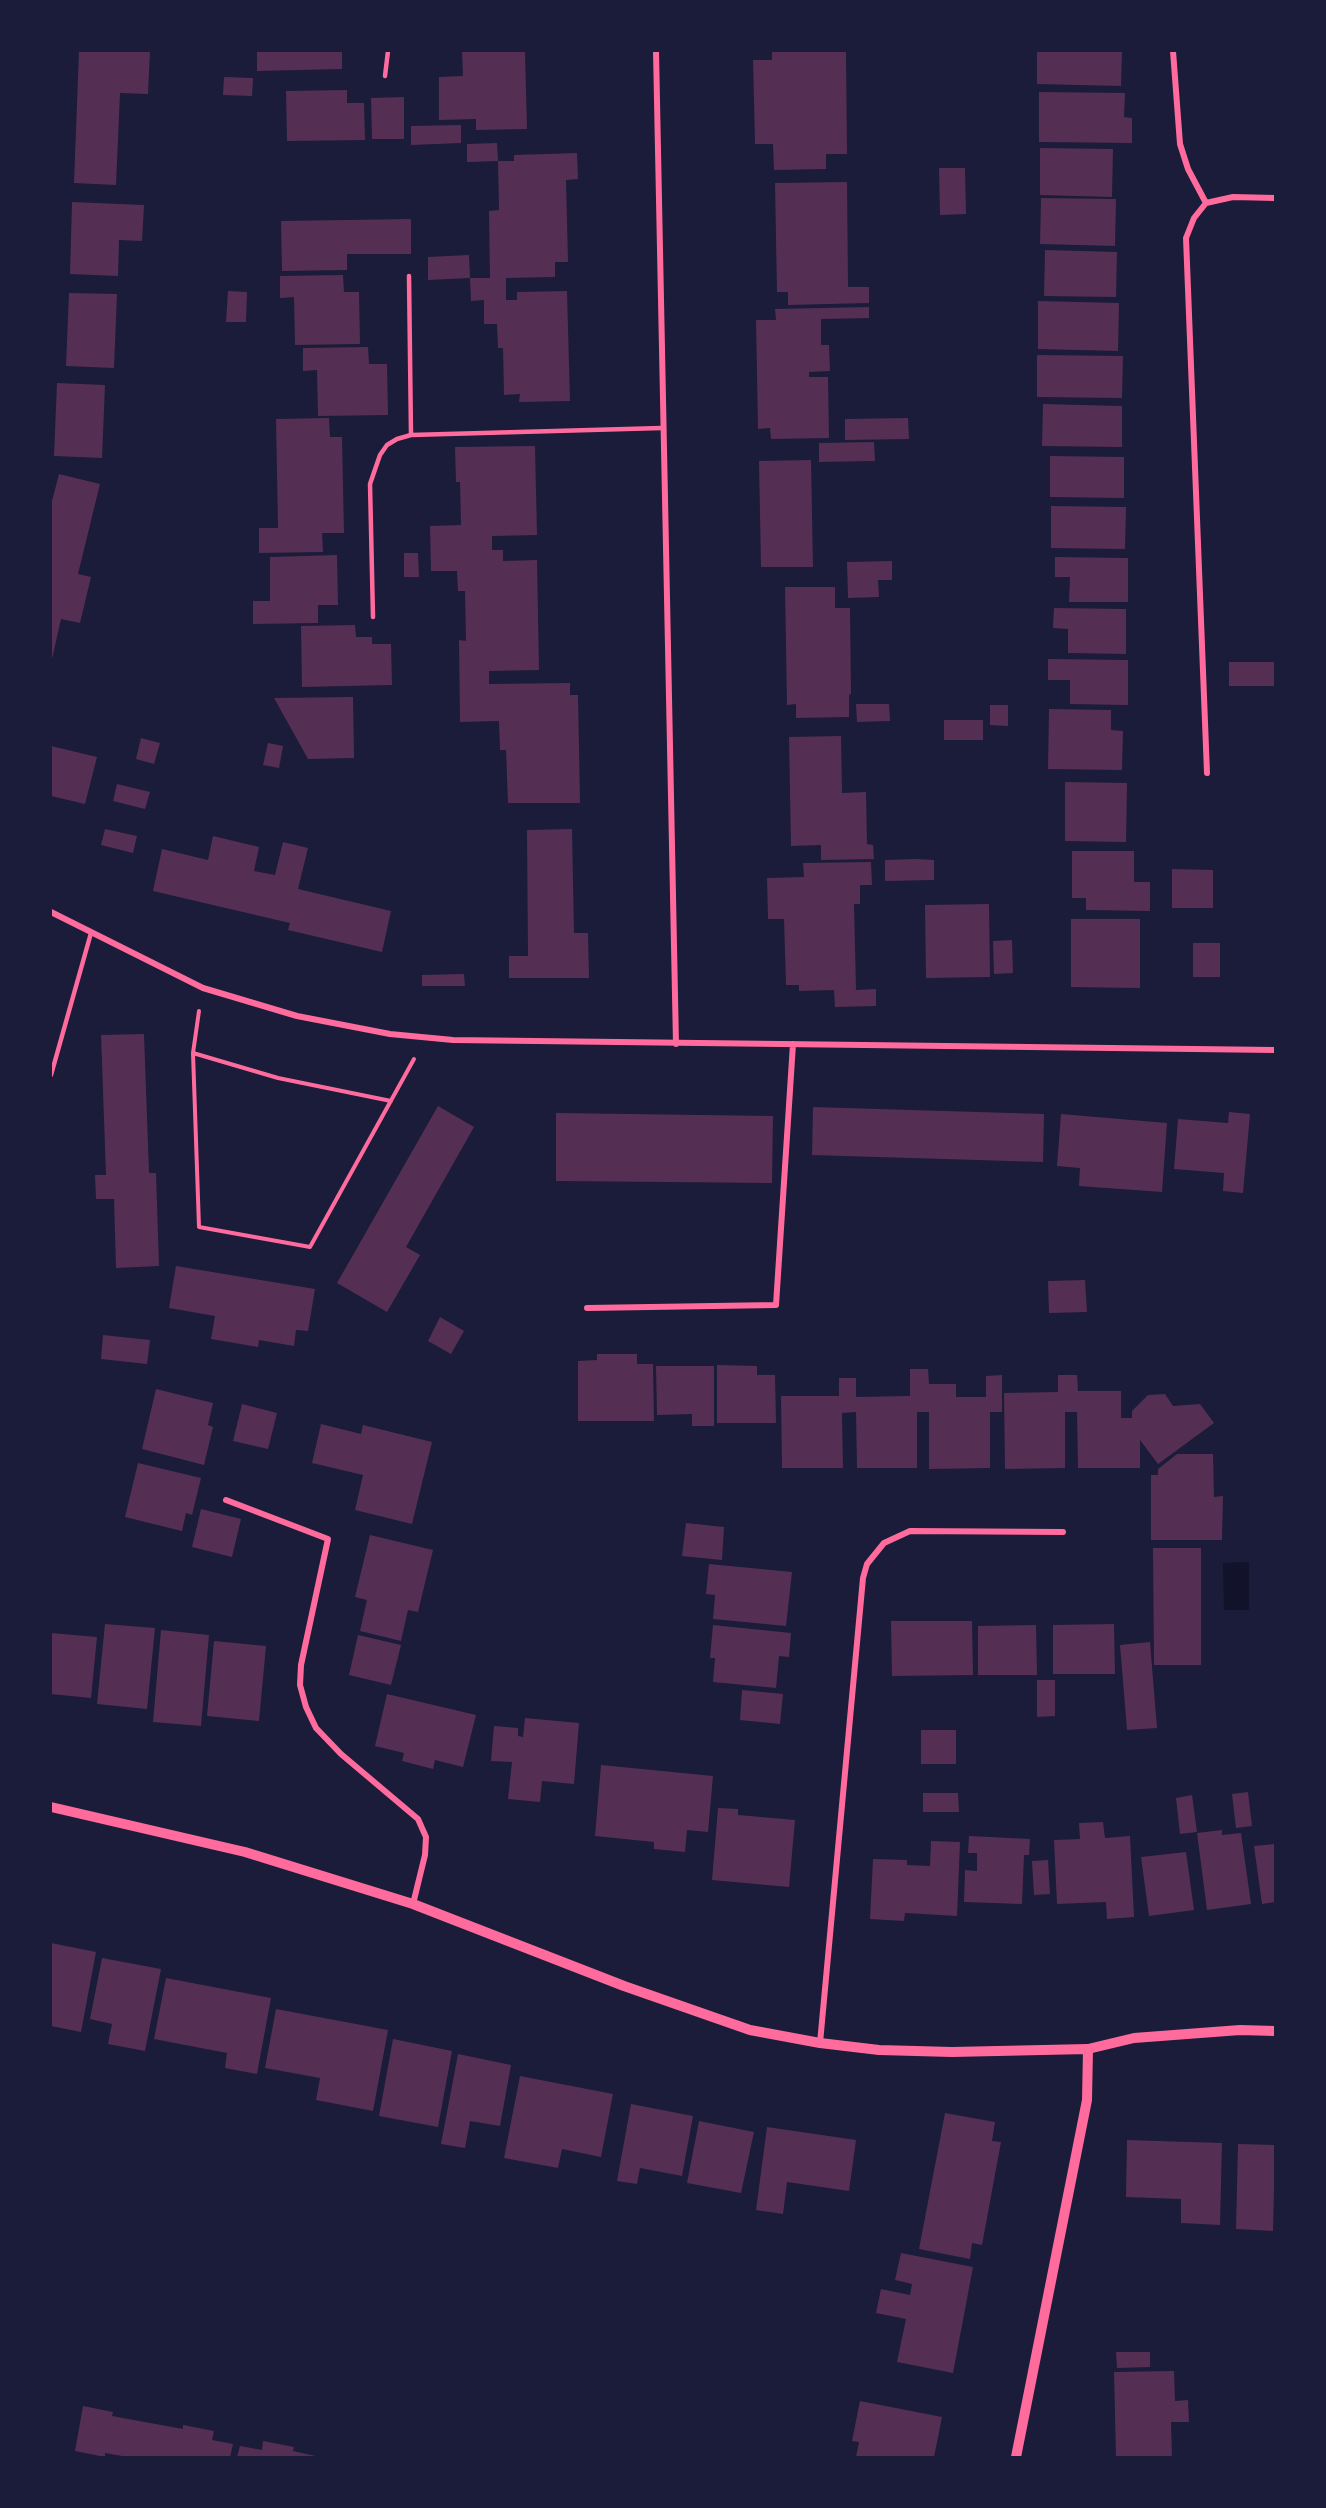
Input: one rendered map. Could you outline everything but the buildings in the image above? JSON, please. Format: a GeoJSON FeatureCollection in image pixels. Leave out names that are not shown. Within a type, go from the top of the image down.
{"type":"FeatureCollection","features":[{"type":"Feature","properties":{"kind":"street"},"geometry":{"type":"LineString","coordinates":[[656,51],[676,1044]]}},
{"type":"Feature","properties":{"kind":"street"},"geometry":{"type":"LineString","coordinates":[[1173,51],[1180,144],[1188,169],[1206,203]]}},
{"type":"Feature","properties":{"kind":"street"},"geometry":{"type":"LineString","coordinates":[[1207,773],[1186,238],[1194,218],[1206,203],[1233,197],[1275,198]]}},
{"type":"Feature","properties":{"kind":"street"},"geometry":{"type":"LineString","coordinates":[[51,912],[203,987],[297,1016],[390,1034],[453,1040],[1275,1050]]}},
{"type":"Feature","properties":{"kind":"street"},"geometry":{"type":"LineString","coordinates":[[587,1308],[776,1305],[794,1044]]}},
{"type":"Feature","properties":{"kind":"street"},"geometry":{"type":"LineString","coordinates":[[226,1500],[328,1539],[301,1665],[300,1685],[306,1707],[316,1728],[341,1754],[418,1819],[426,1837],[425,1856],[413,1904]]}},
{"type":"Feature","properties":{"kind":"street"},"geometry":{"type":"LineString","coordinates":[[820,2043],[863,1578],[867,1564],[884,1543],[910,1531],[1063,1532]]}},
{"type":"Feature","properties":{"kind":"street"},"geometry":{"type":"LineString","coordinates":[[51,1807],[245,1852],[413,1904],[624,1986],[750,2030],[820,2043],[879,2050],[952,2052],[1088,2049],[1134,2038],[1240,2030],[1275,2031]]}},
{"type":"Feature","properties":{"kind":"street"},"geometry":{"type":"LineString","coordinates":[[1016,2457],[1087,2100],[1088,2049]]}},
{"type":"Feature","properties":{"kind":"lane"},"geometry":{"type":"LineString","coordinates":[[385,76],[388,51]]}},
{"type":"Feature","properties":{"kind":"lane"},"geometry":{"type":"LineString","coordinates":[[409,276],[411,435]]}},
{"type":"Feature","properties":{"kind":"lane"},"geometry":{"type":"LineString","coordinates":[[373,618],[370,484],[373,471],[387,446],[397,439],[411,435],[662,428]]}},
{"type":"Feature","properties":{"kind":"lane"},"geometry":{"type":"LineString","coordinates":[[51,1075],[91,933]]}},
{"type":"Feature","properties":{"kind":"path"},"geometry":{"type":"LineString","coordinates":[[203,987],[193,1053],[199,1227],[310,1247],[426,1038]]}},
{"type":"Feature","properties":{"kind":"path"},"geometry":{"type":"LineString","coordinates":[[193,1053],[278,1078],[392,1101]]}},
{"type":"Feature","properties":{"kind":"shaded area"},"geometry":{"type":"Polygon","coordinates":[[[1249,1562],[1249,1610],[1224,1610],[1223,1563],[1249,1562]]]}}]}
